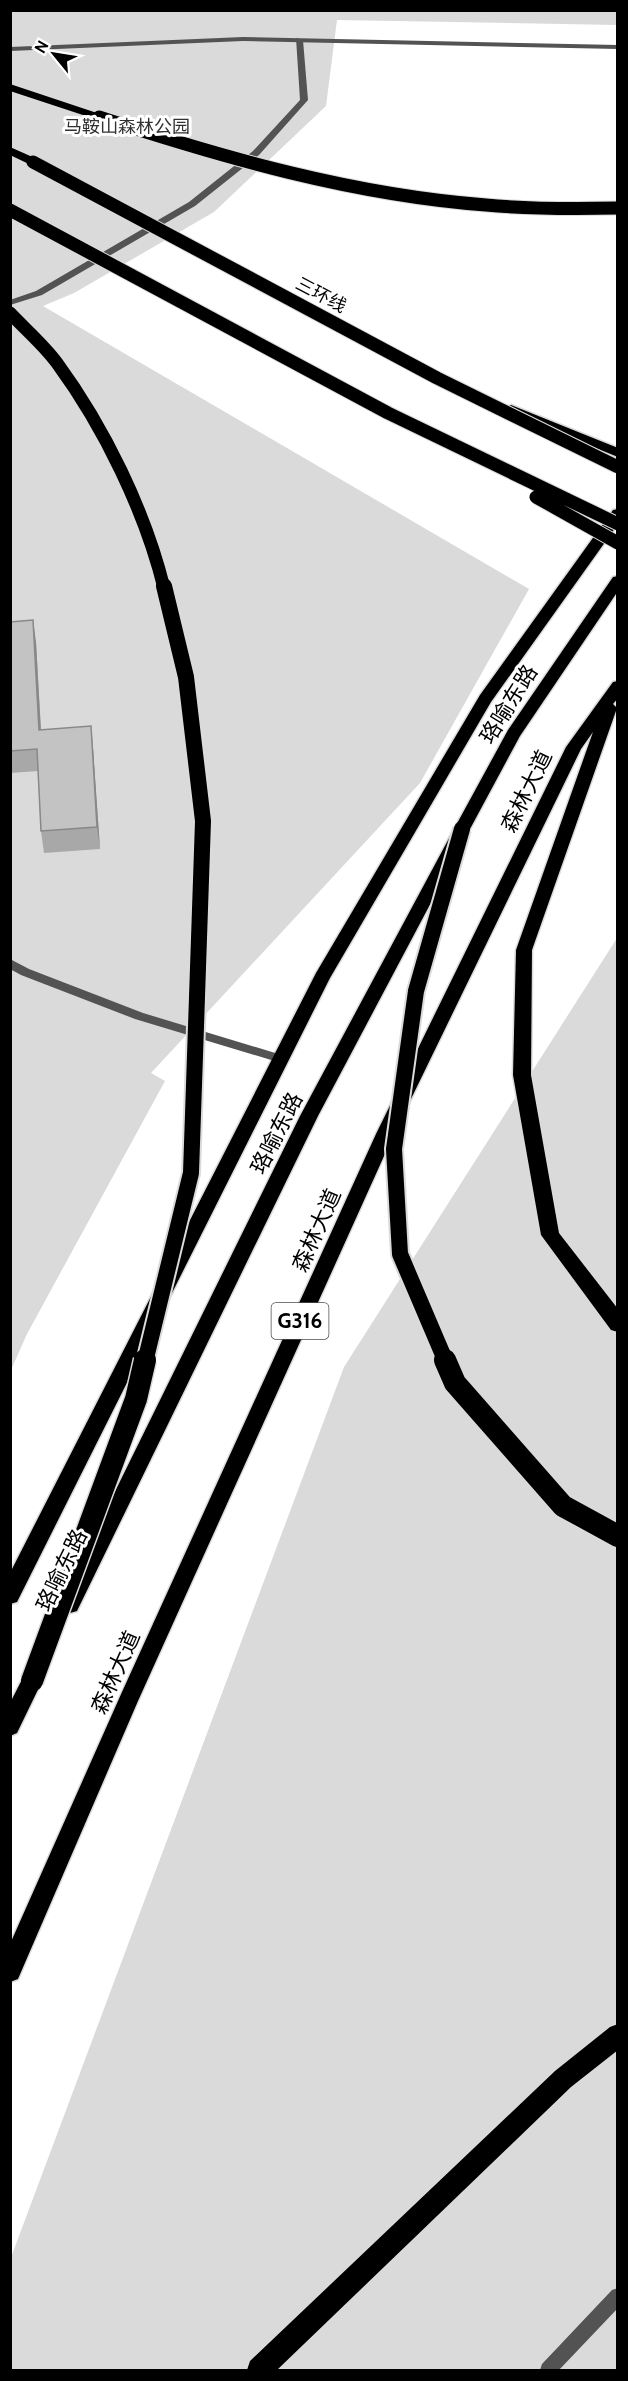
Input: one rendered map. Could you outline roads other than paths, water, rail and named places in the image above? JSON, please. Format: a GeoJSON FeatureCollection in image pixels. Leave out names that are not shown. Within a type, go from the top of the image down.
{"type":"FeatureCollection","features":[{"type":"Feature","properties":{"kind":"highway"},"geometry":{"type":"LineString","coordinates":[[10,87],[191,148],[332,184],[434,201],[566,211],[618,208]]}},
{"type":"Feature","properties":{"kind":"highway","name":"三环线"},"geometry":{"type":"LineString","coordinates":[[10,150],[437,378],[618,467]]}},
{"type":"Feature","properties":{"kind":"highway"},"geometry":{"type":"LineString","coordinates":[[10,210],[388,413],[618,543]]}},
{"type":"Feature","properties":{"kind":"highway"},"geometry":{"type":"LineString","coordinates":[[10,313],[56,361],[109,444],[157,558],[186,677],[203,821],[191,1173],[136,1399],[32,1681]]}},
{"type":"Feature","properties":{"kind":"highway"},"geometry":{"type":"LineString","coordinates":[[437,378],[618,453]]}},
{"type":"Feature","properties":{"kind":"highway"},"geometry":{"type":"LineString","coordinates":[[388,413],[618,524]]}},
{"type":"Feature","properties":{"kind":"highway"},"geometry":{"type":"LineString","coordinates":[[10,1595],[322,977],[485,699],[618,513]]}},
{"type":"Feature","properties":{"kind":"highway","name":"珞喻东路"},"geometry":{"type":"LineString","coordinates":[[10,1726],[309,1116],[513,734],[618,580]]}},
{"type":"Feature","properties":{"kind":"highway"},"geometry":{"type":"LineString","coordinates":[[617,686],[524,950],[522,1075],[550,1234],[618,1324]]}},
{"type":"Feature","properties":{"kind":"highway","name":"森林大道"},"geometry":{"type":"LineString","coordinates":[[10,1971],[129,1699],[385,1134],[574,747],[617,686]]}},
{"type":"Feature","properties":{"kind":"highway"},"geometry":{"type":"LineString","coordinates":[[462,829],[416,991],[394,1149],[400,1254],[455,1383],[563,1506],[618,1536]]}},
{"type":"Feature","properties":{"kind":"highway"},"geometry":{"type":"LineString","coordinates":[[259,2370],[563,2079],[618,2035]]}},
{"type":"Feature","properties":{"kind":"street"},"geometry":{"type":"LineString","coordinates":[[10,49],[243,39],[618,47]]}},
{"type":"Feature","properties":{"kind":"street"},"geometry":{"type":"LineString","coordinates":[[10,303],[39,293],[192,204],[256,153],[304,100],[298,40]]}},
{"type":"Feature","properties":{"kind":"street"},"geometry":{"type":"LineString","coordinates":[[10,963],[25,972],[139,1016],[281,1059]]}},
{"type":"Feature","properties":{"kind":"street"},"geometry":{"type":"LineString","coordinates":[[548,2370],[618,2296]]}},
{"type":"Feature","properties":{"kind":"park label","name":"马鞍山森林公园"},"geometry":{"type":"Point","coordinates":[127,127]}}]}
